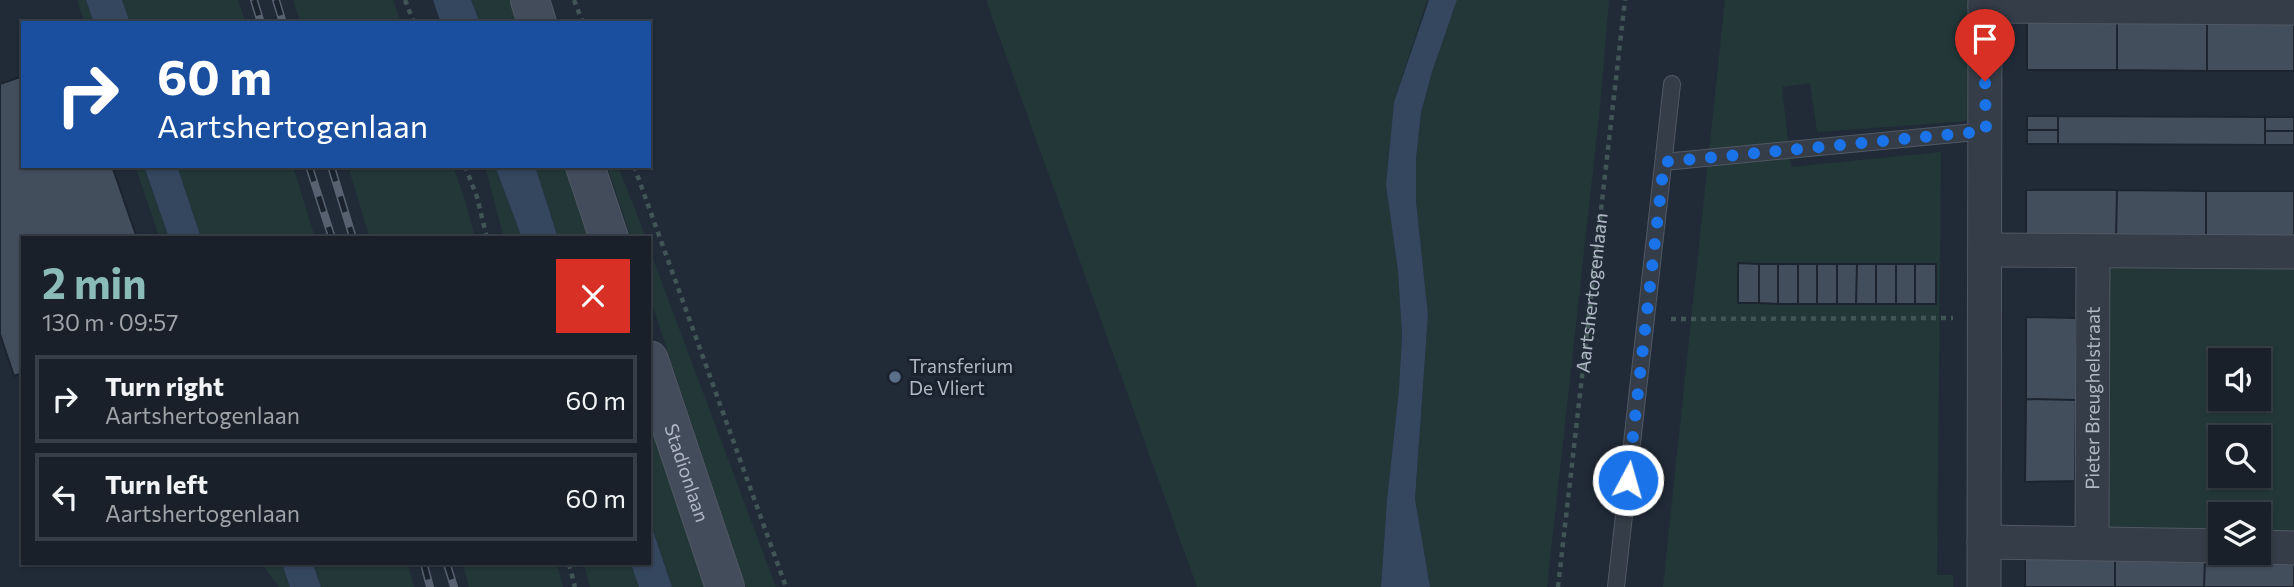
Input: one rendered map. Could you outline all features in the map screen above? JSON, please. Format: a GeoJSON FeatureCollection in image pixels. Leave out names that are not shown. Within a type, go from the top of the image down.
{"type":"FeatureCollection","features":[{"type":"Feature","properties":{"kind":"main road"},"geometry":{"type":"LineString","coordinates":[[530,0],[536,21]]}},
{"type":"Feature","properties":{"kind":"main road"},"geometry":{"type":"LineString","coordinates":[[586,168],[608,236]]}},
{"type":"Feature","properties":{"kind":"main road","name":"Stadionlaan"},"geometry":{"type":"LineString","coordinates":[[651,366],[725,587]]}},
{"type":"Feature","properties":{"kind":"street"},"geometry":{"type":"LineString","coordinates":[[1984,587],[1985,3],[2294,8]]}},
{"type":"Feature","properties":{"kind":"street"},"geometry":{"type":"LineString","coordinates":[[1986,250],[2294,252]]}},
{"type":"Feature","properties":{"kind":"street","name":"Pieter Breughelstraat"},"geometry":{"type":"LineString","coordinates":[[2092,543],[2093,252]]}},
{"type":"Feature","properties":{"kind":"street"},"geometry":{"type":"LineString","coordinates":[[1984,542],[2208,546]]}},
{"type":"Feature","properties":{"kind":"street"},"geometry":{"type":"LineString","coordinates":[[2271,547],[2294,548]]}},
{"type":"Feature","properties":{"kind":"lane"},"geometry":{"type":"LineString","coordinates":[[1616,587],[1672,84]]}},
{"type":"Feature","properties":{"kind":"lane"},"geometry":{"type":"LineString","coordinates":[[1664,162],[1986,131]]}},
{"type":"Feature","properties":{"kind":"path"},"geometry":{"type":"LineString","coordinates":[[405,0],[413,21]]}},
{"type":"Feature","properties":{"kind":"path"},"geometry":{"type":"LineString","coordinates":[[574,0],[582,21]]}},
{"type":"Feature","properties":{"kind":"path","name":"Aartshertogenlaan"},"geometry":{"type":"LineString","coordinates":[[1558,587],[1625,0]]}},
{"type":"Feature","properties":{"kind":"path"},"geometry":{"type":"LineString","coordinates":[[467,168],[487,236]]}},
{"type":"Feature","properties":{"kind":"path"},"geometry":{"type":"LineString","coordinates":[[635,168],[786,587]]}},
{"type":"Feature","properties":{"kind":"path"},"geometry":{"type":"LineString","coordinates":[[1646,319],[1986,318]]}},
{"type":"Feature","properties":{"kind":"path"},"geometry":{"type":"LineString","coordinates":[[569,565],[575,587]]}},
{"type":"Feature","properties":{"kind":"green space"},"geometry":{"type":"Polygon","coordinates":[[[77,0],[86,0],[93,21],[84,21],[77,0]]]}},
{"type":"Feature","properties":{"kind":"green space"},"geometry":{"type":"Polygon","coordinates":[[[122,0],[238,0],[245,21],[129,21],[122,0]]]}},
{"type":"Feature","properties":{"kind":"green space"},"geometry":{"type":"Polygon","coordinates":[[[293,0],[393,0],[400,21],[300,21],[293,0]]]}},
{"type":"Feature","properties":{"kind":"green space"},"geometry":{"type":"Polygon","coordinates":[[[471,0],[510,0],[517,21],[479,21],[471,0]]]}},
{"type":"Feature","properties":{"kind":"green space"},"geometry":{"type":"Polygon","coordinates":[[[986,0],[1427,0],[1394,102],[1386,185],[1398,271],[1402,335],[1381,587],[1197,587],[986,0]]]}},
{"type":"Feature","properties":{"kind":"green space"},"geometry":{"type":"Polygon","coordinates":[[[1457,0],[1609,0],[1600,106],[1547,587],[1430,587],[1415,499],[1428,315],[1416,201],[1416,159],[1421,113],[1457,0]]]}},
{"type":"Feature","properties":{"kind":"green space"},"geometry":{"type":"Polygon","coordinates":[[[1725,0],[1970,0],[1970,121],[1817,132],[1810,83],[1782,87],[1791,167],[1941,152],[1937,575],[1953,575],[1953,587],[1663,587],[1725,0]]]}},
{"type":"Feature","properties":{"kind":"green space"},"geometry":{"type":"Polygon","coordinates":[[[136,168],[145,168],[168,236],[159,236],[136,168]]]}},
{"type":"Feature","properties":{"kind":"green space"},"geometry":{"type":"Polygon","coordinates":[[[178,168],[294,168],[314,236],[200,236],[178,168]]]}},
{"type":"Feature","properties":{"kind":"green space"},"geometry":{"type":"Polygon","coordinates":[[[349,168],[454,168],[474,236],[369,236],[349,168]]]}},
{"type":"Feature","properties":{"kind":"green space"},"geometry":{"type":"Polygon","coordinates":[[[486,168],[496,168],[521,236],[503,236],[486,168]]]}},
{"type":"Feature","properties":{"kind":"green space"},"geometry":{"type":"Polygon","coordinates":[[[536,168],[568,168],[590,236],[557,236],[536,168]]]}},
{"type":"Feature","properties":{"kind":"green space"},"geometry":{"type":"Polygon","coordinates":[[[608,168],[619,168],[645,236],[630,236],[608,168]]]}},
{"type":"Feature","properties":{"kind":"green space"},"geometry":{"type":"Polygon","coordinates":[[[651,253],[776,587],[746,587],[651,301],[651,253]]]}},
{"type":"Feature","properties":{"kind":"green space"},"geometry":{"type":"Polygon","coordinates":[[[2103,267],[2294,268],[2294,534],[2271,534],[2271,502],[2208,502],[2208,534],[2102,533],[2103,267]]]}},
{"type":"Feature","properties":{"kind":"green space"},"geometry":{"type":"Polygon","coordinates":[[[651,417],[707,587],[672,587],[651,525],[651,417]]]}},
{"type":"Feature","properties":{"kind":"green space"},"geometry":{"type":"Polygon","coordinates":[[[263,565],[282,565],[290,587],[279,587],[263,565]]]}},
{"type":"Feature","properties":{"kind":"green space"},"geometry":{"type":"Polygon","coordinates":[[[313,565],[408,565],[414,587],[321,587],[313,565]]]}},
{"type":"Feature","properties":{"kind":"green space"},"geometry":{"type":"Polygon","coordinates":[[[463,565],[557,565],[563,587],[469,587],[463,565]]]}},
{"type":"Feature","properties":{"kind":"green space"},"geometry":{"type":"Polygon","coordinates":[[[584,565],[631,565],[639,587],[590,587],[584,565]]]}},
{"type":"Feature","properties":{"kind":"water"},"geometry":{"type":"Polygon","coordinates":[[[86,0],[122,0],[129,21],[93,21],[86,0]]]}},
{"type":"Feature","properties":{"kind":"water"},"geometry":{"type":"Polygon","coordinates":[[[433,0],[471,0],[479,21],[440,21],[433,0]]]}},
{"type":"Feature","properties":{"kind":"water"},"geometry":{"type":"Polygon","coordinates":[[[1429,0],[1457,0],[1421,113],[1416,159],[1416,201],[1428,315],[1415,499],[1430,587],[1381,587],[1402,335],[1398,271],[1386,185],[1394,102],[1429,0]]]}},
{"type":"Feature","properties":{"kind":"water"},"geometry":{"type":"Polygon","coordinates":[[[145,168],[178,168],[200,236],[168,236],[145,168]]]}},
{"type":"Feature","properties":{"kind":"water"},"geometry":{"type":"Polygon","coordinates":[[[496,168],[536,168],[557,236],[521,236],[496,168]]]}},
{"type":"Feature","properties":{"kind":"water"},"geometry":{"type":"Polygon","coordinates":[[[651,525],[672,587],[639,587],[631,565],[651,565],[651,525]]]}},
{"type":"Feature","properties":{"kind":"water"},"geometry":{"type":"Polygon","coordinates":[[[282,565],[313,565],[321,587],[290,587],[282,565]]]}},
{"type":"Feature","properties":{"kind":"building"},"geometry":{"type":"Polygon","coordinates":[[[2027,20],[2117,21],[2117,70],[2027,70],[2027,20]]]}},
{"type":"Feature","properties":{"kind":"building"},"geometry":{"type":"Polygon","coordinates":[[[2117,21],[2207,21],[2207,71],[2117,70],[2117,21]]]}},
{"type":"Feature","properties":{"kind":"building"},"geometry":{"type":"Polygon","coordinates":[[[2207,21],[2294,21],[2294,71],[2207,71],[2207,21]]]}},
{"type":"Feature","properties":{"kind":"building"},"geometry":{"type":"Polygon","coordinates":[[[21,77],[21,168],[113,168],[136,236],[21,236],[21,374],[14,376],[0,334],[0,84],[21,77]]]}},
{"type":"Feature","properties":{"kind":"building"},"geometry":{"type":"Polygon","coordinates":[[[2027,116],[2058,116],[2058,130],[2027,130],[2027,116]]]}},
{"type":"Feature","properties":{"kind":"building"},"geometry":{"type":"Polygon","coordinates":[[[2058,116],[2265,117],[2265,145],[2058,144],[2058,116]]]}},
{"type":"Feature","properties":{"kind":"building"},"geometry":{"type":"Polygon","coordinates":[[[2265,117],[2294,117],[2294,131],[2265,131],[2265,117]]]}},
{"type":"Feature","properties":{"kind":"building"},"geometry":{"type":"Polygon","coordinates":[[[2027,130],[2058,130],[2058,144],[2027,144],[2027,130]]]}},
{"type":"Feature","properties":{"kind":"building"},"geometry":{"type":"Polygon","coordinates":[[[2265,131],[2294,131],[2294,145],[2265,145],[2265,131]]]}},
{"type":"Feature","properties":{"kind":"building"},"geometry":{"type":"Polygon","coordinates":[[[2026,190],[2117,190],[2116,240],[2026,240],[2026,190]]]}},
{"type":"Feature","properties":{"kind":"building"},"geometry":{"type":"Polygon","coordinates":[[[2117,190],[2206,191],[2206,241],[2116,240],[2117,190]]]}},
{"type":"Feature","properties":{"kind":"building"},"geometry":{"type":"Polygon","coordinates":[[[2206,191],[2294,191],[2294,241],[2206,241],[2206,191]]]}},
{"type":"Feature","properties":{"kind":"building"},"geometry":{"type":"Polygon","coordinates":[[[1738,263],[1759,264],[1759,303],[1738,303],[1738,263]]]}},
{"type":"Feature","properties":{"kind":"building"},"geometry":{"type":"Polygon","coordinates":[[[1759,264],[1778,264],[1778,304],[1759,303],[1759,264]]]}},
{"type":"Feature","properties":{"kind":"building"},"geometry":{"type":"Polygon","coordinates":[[[1778,264],[1798,264],[1798,304],[1778,304],[1778,264]]]}},
{"type":"Feature","properties":{"kind":"building"},"geometry":{"type":"Polygon","coordinates":[[[1798,264],[1817,264],[1817,304],[1798,304],[1798,264]]]}},
{"type":"Feature","properties":{"kind":"building"},"geometry":{"type":"Polygon","coordinates":[[[1817,264],[1837,264],[1837,304],[1817,304],[1817,264]]]}},
{"type":"Feature","properties":{"kind":"building"},"geometry":{"type":"Polygon","coordinates":[[[1837,264],[1857,264],[1856,304],[1837,304],[1837,264]]]}},
{"type":"Feature","properties":{"kind":"building"},"geometry":{"type":"Polygon","coordinates":[[[1857,264],[1876,264],[1876,304],[1856,304],[1857,264]]]}},
{"type":"Feature","properties":{"kind":"building"},"geometry":{"type":"Polygon","coordinates":[[[1876,264],[1896,264],[1896,304],[1876,304],[1876,264]]]}},
{"type":"Feature","properties":{"kind":"building"},"geometry":{"type":"Polygon","coordinates":[[[1896,264],[1915,264],[1915,304],[1896,304],[1896,264]]]}},
{"type":"Feature","properties":{"kind":"building"},"geometry":{"type":"Polygon","coordinates":[[[1915,264],[1936,264],[1936,304],[1915,304],[1915,264]]]}},
{"type":"Feature","properties":{"kind":"building"},"geometry":{"type":"Polygon","coordinates":[[[2026,317],[2076,318],[2076,400],[2026,399],[2026,317]]]}},
{"type":"Feature","properties":{"kind":"building"},"geometry":{"type":"Polygon","coordinates":[[[2026,399],[2076,400],[2075,481],[2025,482],[2026,399]]]}},
{"type":"Feature","properties":{"kind":"building"},"geometry":{"type":"Polygon","coordinates":[[[2025,559],[2115,559],[2115,587],[2025,587],[2025,559]]]}},
{"type":"Feature","properties":{"kind":"building"},"geometry":{"type":"Polygon","coordinates":[[[2115,559],[2205,559],[2204,587],[2115,587],[2115,559]]]}},
{"type":"Feature","properties":{"kind":"building"},"geometry":{"type":"Polygon","coordinates":[[[2205,559],[2208,559],[2208,565],[2271,565],[2271,560],[2294,560],[2294,587],[2204,587],[2205,559]]]}},
{"type":"Feature","properties":{"kind":"railway"},"geometry":{"type":"LineString","coordinates":[[254,0],[260,21]]}},
{"type":"Feature","properties":{"kind":"railway"},"geometry":{"type":"LineString","coordinates":[[276,0],[282,21]]}},
{"type":"Feature","properties":{"kind":"railway"},"geometry":{"type":"LineString","coordinates":[[310,168],[331,236]]}},
{"type":"Feature","properties":{"kind":"railway"},"geometry":{"type":"LineString","coordinates":[[332,168],[352,236]]}},
{"type":"Feature","properties":{"kind":"railway"},"geometry":{"type":"LineString","coordinates":[[424,565],[430,587]]}},
{"type":"Feature","properties":{"kind":"railway"},"geometry":{"type":"LineString","coordinates":[[447,565],[454,587]]}},
{"type":"Feature","properties":{"kind":"place","name":"Transferium De Vliert"},"geometry":{"type":"Point","coordinates":[895,377]}},
{"type":"Feature","properties":{"kind":"route"},"geometry":{"type":"LineString","coordinates":[[1628,480],[1664,162],[1986,131],[1985,81]]}}]}
